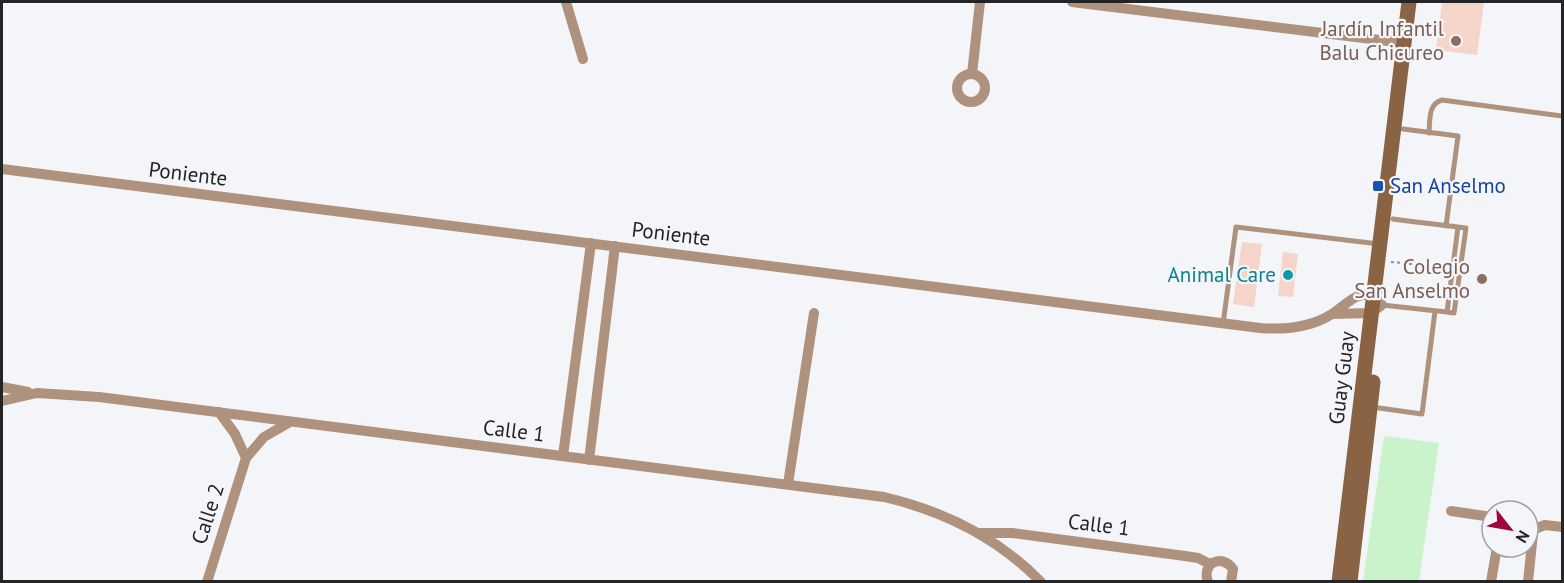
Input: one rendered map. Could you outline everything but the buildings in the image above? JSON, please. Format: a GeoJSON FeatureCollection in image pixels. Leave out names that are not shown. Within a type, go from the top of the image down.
{"type":"FeatureCollection","features":[{"type":"Feature","properties":{"kind":"street"},"geometry":{"type":"LineString","coordinates":[[566,2],[583,59]]}},
{"type":"Feature","properties":{"kind":"street"},"geometry":{"type":"LineString","coordinates":[[972,74],[980,2]]}},
{"type":"Feature","properties":{"kind":"street"},"geometry":{"type":"LineString","coordinates":[[1072,2],[1404,43]]}},
{"type":"Feature","properties":{"kind":"street","name":"Guay Guay"},"geometry":{"type":"LineString","coordinates":[[1350,582],[1365,406],[1398,128],[1409,2]]}},
{"type":"Feature","properties":{"kind":"street","name":"Guay Guay"},"geometry":{"type":"LineString","coordinates":[[1398,128],[1418,2]]}},
{"type":"Feature","properties":{"kind":"street","name":"Poniente"},"geometry":{"type":"LineString","coordinates":[[2,170],[1223,324],[1282,329],[1312,323],[1332,314],[1376,304]]}},
{"type":"Feature","properties":{"kind":"street","name":"Guay Guay"},"geometry":{"type":"LineString","coordinates":[[1376,304],[1380,244],[1388,218]]}},
{"type":"Feature","properties":{"kind":"street"},"geometry":{"type":"LineString","coordinates":[[563,456],[591,243]]}},
{"type":"Feature","properties":{"kind":"street"},"geometry":{"type":"LineString","coordinates":[[589,460],[615,246]]}},
{"type":"Feature","properties":{"kind":"street","name":"Poniente"},"geometry":{"type":"LineString","coordinates":[[1332,314],[1350,299],[1361,295],[1376,304]]}},
{"type":"Feature","properties":{"kind":"street"},"geometry":{"type":"LineString","coordinates":[[788,484],[814,313]]}},
{"type":"Feature","properties":{"kind":"street","name":"Calle 1"},"geometry":{"type":"LineString","coordinates":[[2,387],[37,393],[99,397],[867,494],[901,501],[932,511],[981,533],[1012,555],[1041,582]]}},
{"type":"Feature","properties":{"kind":"street","name":"Calle 1"},"geometry":{"type":"LineString","coordinates":[[2,401],[37,393]]}},
{"type":"Feature","properties":{"kind":"street","name":"Guay Guay"},"geometry":{"type":"LineString","coordinates":[[1339,582],[1365,406]]}},
{"type":"Feature","properties":{"kind":"street"},"geometry":{"type":"LineString","coordinates":[[219,412],[236,434],[246,458]]}},
{"type":"Feature","properties":{"kind":"street","name":"Calle 2"},"geometry":{"type":"LineString","coordinates":[[207,582],[246,458],[264,437],[290,422]]}},
{"type":"Feature","properties":{"kind":"street"},"geometry":{"type":"LineString","coordinates":[[1451,511],[1480,515]]}},
{"type":"Feature","properties":{"kind":"street"},"geometry":{"type":"LineString","coordinates":[[1540,526],[1563,527]]}},
{"type":"Feature","properties":{"kind":"street","name":"Calle 1"},"geometry":{"type":"LineString","coordinates":[[981,533],[1012,533],[1185,556],[1198,558],[1210,564],[1221,560],[1228,563],[1233,573],[1231,582]]}},
{"type":"Feature","properties":{"kind":"street"},"geometry":{"type":"LineString","coordinates":[[1491,582],[1495,559]]}},
{"type":"Feature","properties":{"kind":"street"},"geometry":{"type":"LineString","coordinates":[[1528,582],[1531,559]]}},
{"type":"Feature","properties":{"kind":"street"},"geometry":{"type":"LineString","coordinates":[[1208,582],[1206,571],[1210,564]]}},
{"type":"Feature","properties":{"kind":"lane"},"geometry":{"type":"LineString","coordinates":[[1429,133],[1432,106],[1436,101],[1442,100],[1563,116]]}},
{"type":"Feature","properties":{"kind":"lane"},"geometry":{"type":"LineString","coordinates":[[1398,128],[1458,136],[1446,226]]}},
{"type":"Feature","properties":{"kind":"lane"},"geometry":{"type":"LineString","coordinates":[[1376,304],[1454,313],[1459,280],[1466,228],[1388,218]]}},
{"type":"Feature","properties":{"kind":"lane"},"geometry":{"type":"LineString","coordinates":[[1223,324],[1236,227],[1380,244]]}},
{"type":"Feature","properties":{"kind":"lane"},"geometry":{"type":"LineString","coordinates":[[1447,312],[1458,227]]}},
{"type":"Feature","properties":{"kind":"lane"},"geometry":{"type":"LineString","coordinates":[[1365,406],[1422,414],[1436,311]]}},
{"type":"Feature","properties":{"kind":"path"},"geometry":{"type":"LineString","coordinates":[[1394,262],[1453,267]]}},
{"type":"Feature","properties":{"kind":"green space"},"geometry":{"type":"Polygon","coordinates":[[[1384,436],[1439,443],[1419,581],[1363,581],[1384,436]]]}},
{"type":"Feature","properties":{"kind":"place","name":"Jardín Infantil Balu Chicureo"},"geometry":{"type":"Point","coordinates":[1456,41]}},
{"type":"Feature","properties":{"kind":"place","name":"San Anselmo"},"geometry":{"type":"Point","coordinates":[1378,186]}},
{"type":"Feature","properties":{"kind":"place","name":"Animal Care"},"geometry":{"type":"Point","coordinates":[1288,275]}},
{"type":"Feature","properties":{"kind":"place","name":"Colegio San Anselmo"},"geometry":{"type":"Point","coordinates":[1482,279]}}]}
